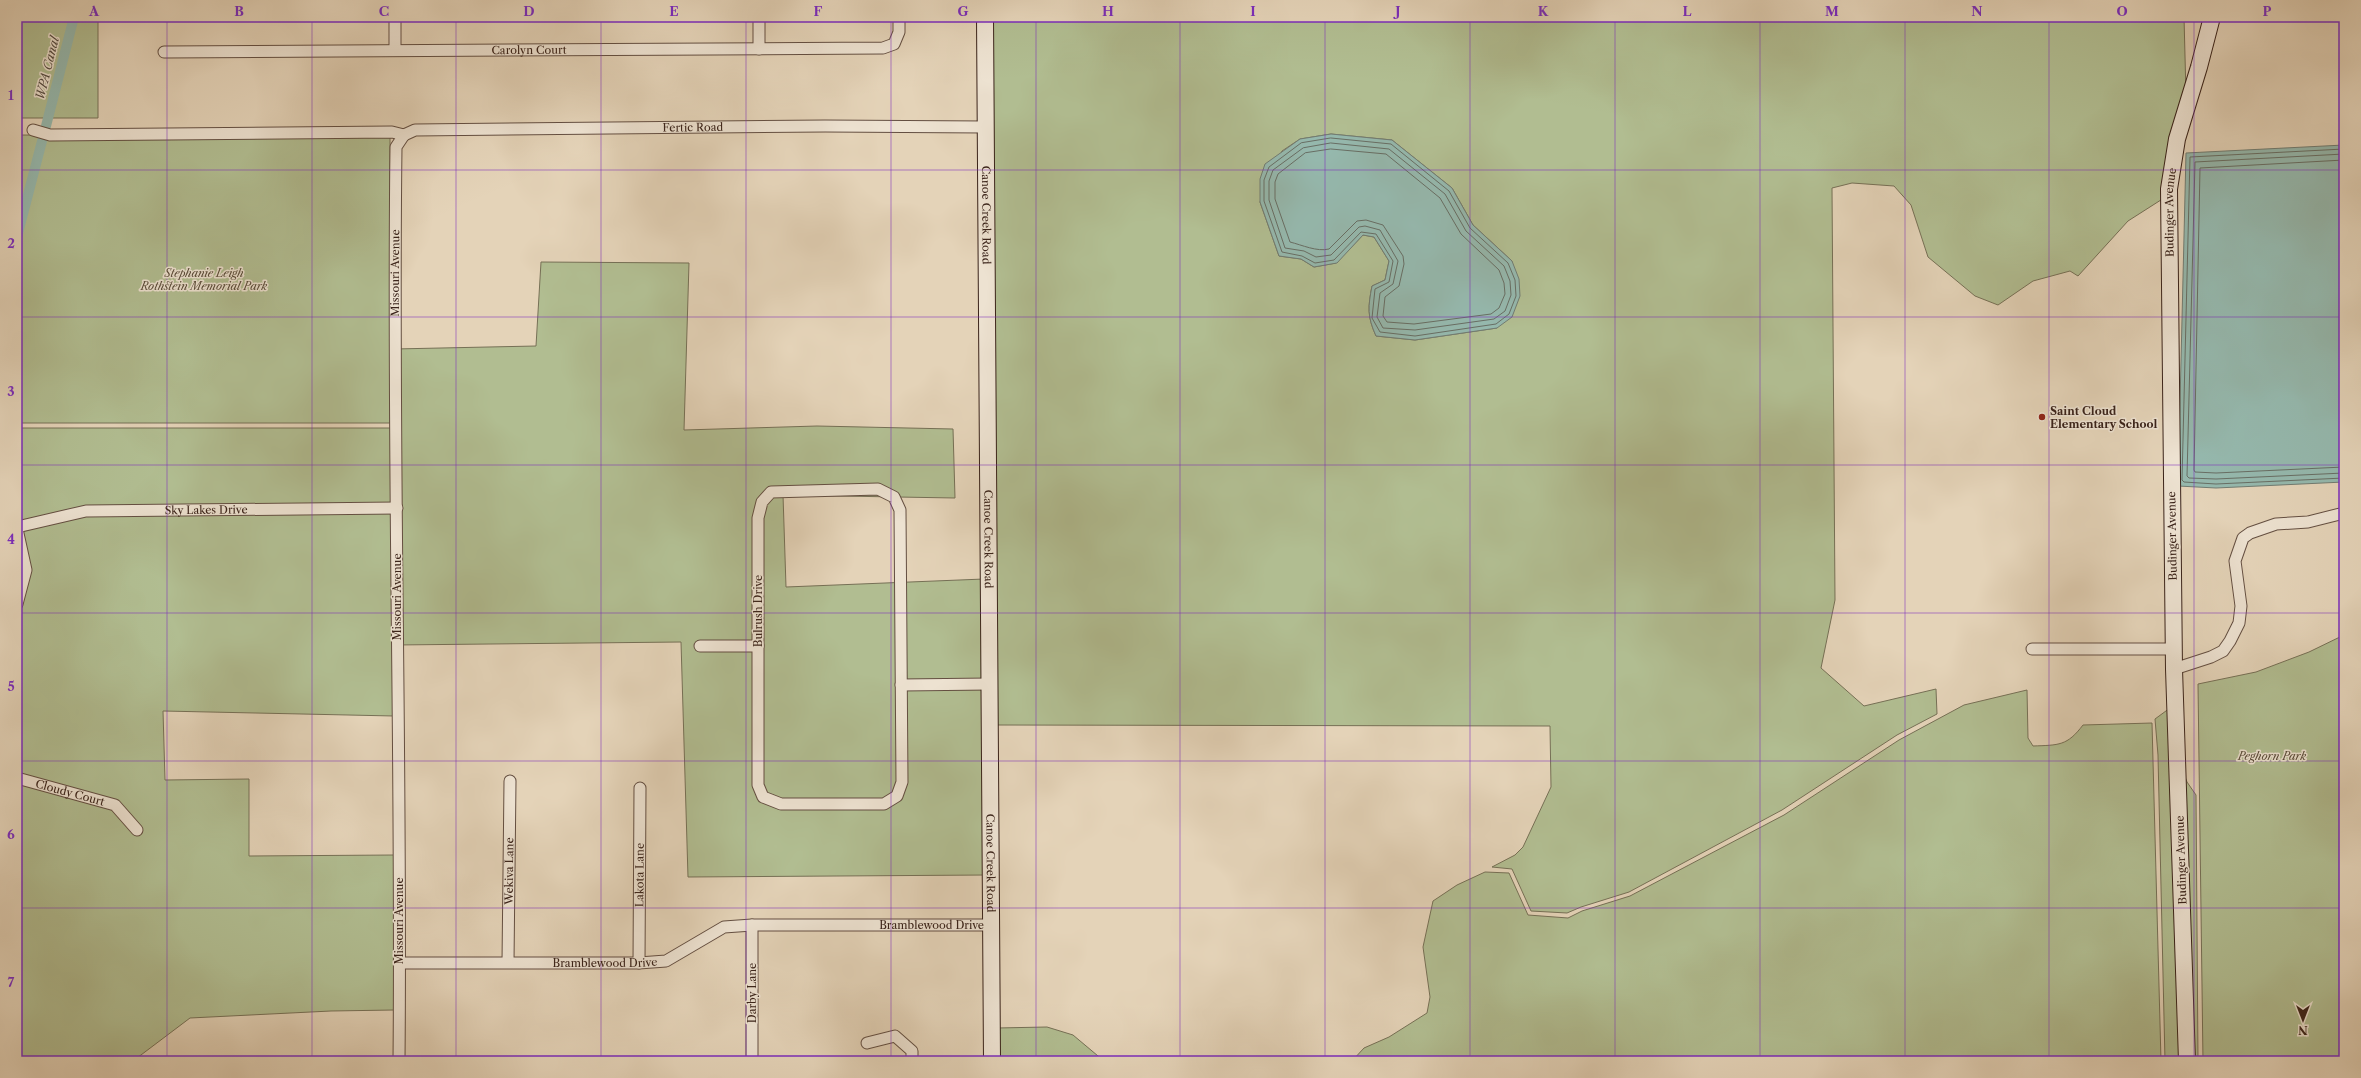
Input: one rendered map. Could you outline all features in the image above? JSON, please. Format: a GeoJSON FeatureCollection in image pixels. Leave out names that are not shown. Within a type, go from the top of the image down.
{"type":"FeatureCollection","features":[{"type":"Feature","properties":{"kind":"street"},"geometry":{"type":"LineString","coordinates":[[395,17],[395,50]]}},
{"type":"Feature","properties":{"kind":"street"},"geometry":{"type":"LineString","coordinates":[[758,17],[759,49]]}},
{"type":"Feature","properties":{"kind":"street","name":"Carolyn Court"},"geometry":{"type":"LineString","coordinates":[[164,52],[884,48],[894,44],[899,32],[899,17]]}},
{"type":"Feature","properties":{"kind":"street","name":"Canoe Creek Road"},"geometry":{"type":"LineString","coordinates":[[985,17],[993,925],[992,1061]]}},
{"type":"Feature","properties":{"kind":"street","name":"Budinger Avenue"},"geometry":{"type":"LineString","coordinates":[[2187,1061],[2174,669],[2169,189],[2177,139],[2199,67],[2212,17]]}},
{"type":"Feature","properties":{"kind":"street","name":"Fertic Road"},"geometry":{"type":"LineString","coordinates":[[404,135],[415,130],[818,126],[985,127]]}},
{"type":"Feature","properties":{"kind":"street"},"geometry":{"type":"LineString","coordinates":[[33,130],[50,135],[392,132],[404,135]]}},
{"type":"Feature","properties":{"kind":"street","name":"Missouri Avenue"},"geometry":{"type":"LineString","coordinates":[[399,1061],[400,963],[397,508],[394,344],[396,147],[404,135]]}},
{"type":"Feature","properties":{"kind":"street","name":"Bulrush Drive"},"geometry":{"type":"LineString","coordinates":[[878,490],[894,497],[900,510],[901,685],[902,782],[897,796],[884,804],[780,804],[763,797],[758,785],[758,518],[762,502],[771,492],[878,490]]}},
{"type":"Feature","properties":{"kind":"street","name":"Sky Lakes Drive"},"geometry":{"type":"LineString","coordinates":[[17,528],[86,511],[397,508]]}},
{"type":"Feature","properties":{"kind":"street"},"geometry":{"type":"LineString","coordinates":[[2174,669],[2200,661],[2223,651],[2230,640],[2239,623],[2241,606],[2235,561],[2244,538],[2250,533],[2276,524],[2308,522],[2344,513]]}},
{"type":"Feature","properties":{"kind":"street"},"geometry":{"type":"LineString","coordinates":[[17,528],[26,570],[17,604]]}},
{"type":"Feature","properties":{"kind":"street"},"geometry":{"type":"LineString","coordinates":[[700,646],[758,646]]}},
{"type":"Feature","properties":{"kind":"street"},"geometry":{"type":"LineString","coordinates":[[2032,649],[2174,648]]}},
{"type":"Feature","properties":{"kind":"street"},"geometry":{"type":"LineString","coordinates":[[901,685],[990,684]]}},
{"type":"Feature","properties":{"kind":"street","name":"Cloudy Court"},"geometry":{"type":"LineString","coordinates":[[17,778],[115,805],[137,830]]}},
{"type":"Feature","properties":{"kind":"street","name":"Wekiva Lane"},"geometry":{"type":"LineString","coordinates":[[508,962],[510,781]]}},
{"type":"Feature","properties":{"kind":"street","name":"Lakota Lane"},"geometry":{"type":"LineString","coordinates":[[639,962],[640,788]]}},
{"type":"Feature","properties":{"kind":"street","name":"Bramblewood Drive"},"geometry":{"type":"LineString","coordinates":[[400,963],[666,961],[724,927],[752,925],[993,925]]}},
{"type":"Feature","properties":{"kind":"street","name":"Darby Lane"},"geometry":{"type":"LineString","coordinates":[[752,925],[752,1061]]}},
{"type":"Feature","properties":{"kind":"street"},"geometry":{"type":"LineString","coordinates":[[867,1043],[895,1036],[912,1051],[912,1061]]}},
{"type":"Feature","properties":{"kind":"green space"},"geometry":{"type":"Polygon","coordinates":[[[17,17],[98,17],[98,118],[17,118],[17,17]]]}},
{"type":"Feature","properties":{"kind":"green space"},"geometry":{"type":"Polygon","coordinates":[[[990,17],[2184,17],[2186,95],[2164,198],[2128,221],[2078,276],[2070,271],[2033,281],[1998,305],[1975,296],[1928,257],[1911,205],[1894,186],[1852,183],[1832,188],[1835,600],[1821,668],[1864,706],[1936,689],[1937,714],[1897,735],[1782,810],[1629,892],[1567,913],[1531,911],[1512,869],[1492,867],[1515,855],[1523,847],[1551,787],[1550,726],[996,725],[990,17]],[[1331,134],[1300,139],[1282,151],[1260,202],[1279,256],[1301,259],[1314,267],[1336,263],[1363,235],[1374,237],[1389,261],[1385,280],[1372,286],[1369,311],[1371,323],[1376,336],[1415,340],[1497,328],[1512,261],[1473,225],[1452,188],[1392,140],[1331,134]]]}},
{"type":"Feature","properties":{"kind":"green space","name":"Stephanie Leigh Rothstein Memorial Park"},"geometry":{"type":"Polygon","coordinates":[[[17,135],[390,136],[390,423],[17,423],[17,135]]]}},
{"type":"Feature","properties":{"kind":"green space"},"geometry":{"type":"Polygon","coordinates":[[[541,262],[689,263],[684,430],[817,426],[953,429],[955,498],[783,495],[786,587],[984,579],[987,875],[688,877],[681,642],[395,645],[394,716],[163,711],[165,780],[249,779],[249,856],[394,855],[394,1010],[331,1011],[190,1018],[133,1061],[17,1061],[17,428],[390,428],[392,427],[394,349],[536,346],[541,262]]]}},
{"type":"Feature","properties":{"kind":"green space","name":"Peghorn Park"},"geometry":{"type":"Polygon","coordinates":[[[2344,635],[2344,1061],[2203,1061],[2198,684],[2256,672],[2309,652],[2344,635]]]}},
{"type":"Feature","properties":{"kind":"green space"},"geometry":{"type":"Polygon","coordinates":[[[2027,690],[2028,738],[2033,746],[2050,745],[2067,741],[2083,725],[2152,723],[2161,1061],[1352,1061],[1364,1048],[1389,1037],[1427,1013],[1430,997],[1423,947],[1433,901],[1457,885],[1485,872],[1509,873],[1528,915],[1568,918],[1582,911],[1630,896],[1784,815],[1899,740],[1964,705],[2027,690]]]}},
{"type":"Feature","properties":{"kind":"green space"},"geometry":{"type":"Polygon","coordinates":[[[2170,708],[2182,1061],[2165,1061],[2158,755],[2155,719],[2170,708]]]}},
{"type":"Feature","properties":{"kind":"green space"},"geometry":{"type":"Polygon","coordinates":[[[2183,772],[2187,782],[2196,795],[2198,1061],[2192,1061],[2183,772]]]}},
{"type":"Feature","properties":{"kind":"green space"},"geometry":{"type":"Polygon","coordinates":[[[1047,1027],[1073,1035],[1104,1061],[997,1061],[997,1028],[1047,1027]]]}},
{"type":"Feature","properties":{"kind":"water"},"geometry":{"type":"Polygon","coordinates":[[[1331,134],[1392,140],[1452,188],[1473,225],[1512,261],[1519,279],[1520,296],[1512,317],[1497,328],[1415,340],[1376,336],[1371,323],[1369,311],[1372,286],[1385,280],[1389,261],[1374,237],[1363,235],[1337,263],[1314,267],[1301,259],[1279,256],[1260,202],[1260,179],[1265,164],[1300,139],[1331,134]]]}},
{"type":"Feature","properties":{"kind":"water"},"geometry":{"type":"Polygon","coordinates":[[[2344,145],[2344,482],[2216,488],[2178,486],[2186,153],[2344,145]]]}},
{"type":"Feature","properties":{"kind":"waterway","name":"WPA Canal"},"geometry":{"type":"LineString","coordinates":[[46,126],[74,17]]}},
{"type":"Feature","properties":{"kind":"waterway","name":"WPA Canal"},"geometry":{"type":"LineString","coordinates":[[17,237],[42,141]]}},
{"type":"Feature","properties":{"kind":"place","name":"Saint Cloud Elementary School"},"geometry":{"type":"Point","coordinates":[2042,417]}}]}
